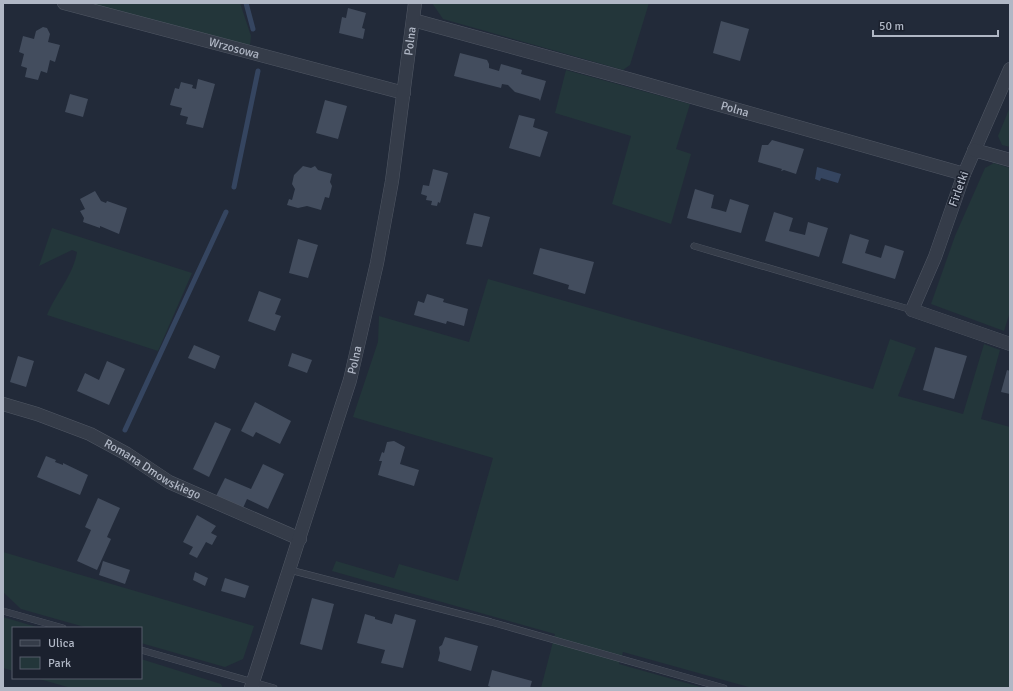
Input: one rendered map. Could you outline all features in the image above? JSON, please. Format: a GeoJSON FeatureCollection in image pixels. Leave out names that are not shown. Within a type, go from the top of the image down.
{"type":"FeatureCollection","features":[{"type":"Feature","properties":{"kind":"street","name":"Wrzosowa"},"geometry":{"type":"LineString","coordinates":[[64,3],[404,94]]}},
{"type":"Feature","properties":{"kind":"street","name":"Polna"},"geometry":{"type":"LineString","coordinates":[[252,685],[350,380],[380,247],[392,181],[415,3]]}},
{"type":"Feature","properties":{"kind":"street","name":"Polna"},"geometry":{"type":"LineString","coordinates":[[413,20],[964,174]]}},
{"type":"Feature","properties":{"kind":"street","name":"Firletki"},"geometry":{"type":"LineString","coordinates":[[912,310],[934,257],[964,174],[1010,68]]}},
{"type":"Feature","properties":{"kind":"street"},"geometry":{"type":"LineString","coordinates":[[974,150],[1010,160]]}},
{"type":"Feature","properties":{"kind":"street"},"geometry":{"type":"LineString","coordinates":[[912,310],[1010,344]]}},
{"type":"Feature","properties":{"kind":"street","name":"Romana Dmowskiego"},"geometry":{"type":"LineString","coordinates":[[3,404],[37,414],[90,434],[127,454],[169,482],[300,539]]}},
{"type":"Feature","properties":{"kind":"lane"},"geometry":{"type":"LineString","coordinates":[[694,246],[912,310]]}},
{"type":"Feature","properties":{"kind":"lane"},"geometry":{"type":"LineString","coordinates":[[290,570],[491,622],[724,688]]}},
{"type":"Feature","properties":{"kind":"lane"},"geometry":{"type":"LineString","coordinates":[[3,611],[59,627]]}},
{"type":"Feature","properties":{"kind":"lane"},"geometry":{"type":"LineString","coordinates":[[142,650],[252,685],[274,688]]}},
{"type":"Feature","properties":{"kind":"green space"},"geometry":{"type":"Polygon","coordinates":[[[89,3],[240,3],[251,36],[250,46],[89,3]]]}},
{"type":"Feature","properties":{"kind":"green space"},"geometry":{"type":"Polygon","coordinates":[[[432,3],[649,3],[630,65],[623,70],[443,19],[432,3]]]}},
{"type":"Feature","properties":{"kind":"green space"},"geometry":{"type":"Polygon","coordinates":[[[566,70],[690,104],[676,149],[691,154],[671,224],[612,204],[631,136],[555,113],[566,70]]]}},
{"type":"Feature","properties":{"kind":"green space"},"geometry":{"type":"Polygon","coordinates":[[[1010,107],[1010,147],[1002,145],[998,136],[1010,107]]]}},
{"type":"Feature","properties":{"kind":"green space"},"geometry":{"type":"Polygon","coordinates":[[[994,163],[1010,168],[1010,312],[1004,331],[931,304],[955,236],[985,168],[994,163]]]}},
{"type":"Feature","properties":{"kind":"green space"},"geometry":{"type":"Polygon","coordinates":[[[52,228],[192,273],[158,351],[47,315],[72,269],[77,252],[72,250],[39,266],[52,228]]]}},
{"type":"Feature","properties":{"kind":"green space"},"geometry":{"type":"Polygon","coordinates":[[[488,279],[873,389],[890,339],[916,348],[898,396],[963,414],[984,344],[1000,350],[981,419],[1010,427],[1010,688],[752,688],[623,652],[619,664],[704,688],[541,688],[555,634],[332,571],[336,561],[394,578],[399,564],[458,581],[493,458],[353,417],[378,342],[379,316],[469,342],[488,279]]]}},
{"type":"Feature","properties":{"kind":"green space"},"geometry":{"type":"Polygon","coordinates":[[[3,552],[254,626],[243,659],[225,667],[142,643],[142,627],[84,627],[21,609],[3,592],[3,552]]]}},
{"type":"Feature","properties":{"kind":"green space"},"geometry":{"type":"Polygon","coordinates":[[[3,617],[37,627],[12,627],[12,671],[3,668],[3,617]]]}},
{"type":"Feature","properties":{"kind":"green space"},"geometry":{"type":"Polygon","coordinates":[[[142,659],[221,684],[223,688],[71,688],[40,679],[142,679],[142,659]]]}},
{"type":"Feature","properties":{"kind":"water"},"geometry":{"type":"Polygon","coordinates":[[[817,167],[841,174],[838,183],[821,178],[820,181],[815,179],[817,167]]]}},
{"type":"Feature","properties":{"kind":"building"},"geometry":{"type":"Polygon","coordinates":[[[348,8],[366,13],[362,28],[365,29],[363,39],[339,33],[342,17],[346,18],[348,8]]]}},
{"type":"Feature","properties":{"kind":"building"},"geometry":{"type":"Polygon","coordinates":[[[721,21],[749,29],[740,61],[713,53],[721,21]]]}},
{"type":"Feature","properties":{"kind":"building"},"geometry":{"type":"Polygon","coordinates":[[[43,27],[47,28],[50,34],[48,42],[60,45],[55,62],[50,60],[47,73],[41,71],[38,80],[25,77],[27,68],[21,66],[24,54],[19,52],[23,36],[34,39],[36,31],[43,27]]]}},
{"type":"Feature","properties":{"kind":"building"},"geometry":{"type":"Polygon","coordinates":[[[460,53],[487,60],[489,68],[499,71],[501,64],[522,70],[521,74],[546,81],[540,101],[539,99],[515,92],[508,85],[502,84],[501,88],[454,76],[460,53]]]}},
{"type":"Feature","properties":{"kind":"building"},"geometry":{"type":"Polygon","coordinates":[[[198,79],[215,84],[203,128],[186,124],[188,117],[180,115],[182,108],[170,105],[175,88],[179,89],[181,82],[193,85],[192,88],[196,89],[198,79]]]}},
{"type":"Feature","properties":{"kind":"building"},"geometry":{"type":"Polygon","coordinates":[[[70,94],[88,99],[83,117],[65,112],[70,94]]]}},
{"type":"Feature","properties":{"kind":"building"},"geometry":{"type":"Polygon","coordinates":[[[325,100],[347,106],[338,139],[316,133],[325,100]]]}},
{"type":"Feature","properties":{"kind":"building"},"geometry":{"type":"Polygon","coordinates":[[[519,115],[535,119],[533,127],[548,132],[540,157],[509,148],[519,115]]]}},
{"type":"Feature","properties":{"kind":"building"},"geometry":{"type":"Polygon","coordinates":[[[772,140],[804,149],[796,174],[784,170],[781,171],[782,169],[758,162],[762,145],[768,145],[772,140]]]}},
{"type":"Feature","properties":{"kind":"building"},"geometry":{"type":"Polygon","coordinates":[[[303,166],[311,168],[315,166],[318,170],[332,174],[330,182],[332,186],[329,198],[325,197],[321,210],[307,206],[298,208],[287,205],[289,199],[292,200],[295,189],[292,184],[294,175],[303,166]]]}},
{"type":"Feature","properties":{"kind":"building"},"geometry":{"type":"Polygon","coordinates":[[[433,169],[448,173],[440,203],[438,202],[437,206],[431,205],[432,201],[426,200],[427,196],[421,194],[423,185],[429,186],[433,169]]]}},
{"type":"Feature","properties":{"kind":"building"},"geometry":{"type":"Polygon","coordinates":[[[695,189],[714,195],[711,208],[726,212],[730,199],[749,205],[741,233],[687,218],[695,189]]]}},
{"type":"Feature","properties":{"kind":"building"},"geometry":{"type":"Polygon","coordinates":[[[95,191],[101,201],[106,203],[107,201],[127,208],[119,234],[100,226],[100,228],[83,222],[84,218],[80,211],[85,209],[80,199],[95,191]]]}},
{"type":"Feature","properties":{"kind":"building"},"geometry":{"type":"Polygon","coordinates":[[[774,212],[793,218],[789,231],[805,235],[808,222],[828,228],[819,257],[765,241],[774,212]]]}},
{"type":"Feature","properties":{"kind":"building"},"geometry":{"type":"Polygon","coordinates":[[[474,213],[490,217],[482,247],[466,244],[474,213]]]}},
{"type":"Feature","properties":{"kind":"building"},"geometry":{"type":"Polygon","coordinates":[[[850,234],[869,240],[865,253],[881,258],[885,245],[904,251],[895,279],[842,263],[850,234]]]}},
{"type":"Feature","properties":{"kind":"building"},"geometry":{"type":"Polygon","coordinates":[[[298,239],[318,245],[308,278],[289,273],[298,239]]]}},
{"type":"Feature","properties":{"kind":"building"},"geometry":{"type":"Polygon","coordinates":[[[540,248],[594,262],[585,294],[568,289],[569,285],[533,274],[540,248]]]}},
{"type":"Feature","properties":{"kind":"building"},"geometry":{"type":"Polygon","coordinates":[[[259,291],[281,299],[275,314],[281,316],[275,331],[248,321],[259,291]]]}},
{"type":"Feature","properties":{"kind":"building"},"geometry":{"type":"Polygon","coordinates":[[[427,294],[444,299],[443,302],[468,309],[464,326],[447,321],[446,324],[414,315],[418,301],[424,303],[427,294]]]}},
{"type":"Feature","properties":{"kind":"building"},"geometry":{"type":"Polygon","coordinates":[[[194,345],[220,356],[215,369],[188,358],[194,345]]]}},
{"type":"Feature","properties":{"kind":"building"},"geometry":{"type":"Polygon","coordinates":[[[935,347],[967,356],[954,399],[923,390],[935,347]]]}},
{"type":"Feature","properties":{"kind":"building"},"geometry":{"type":"Polygon","coordinates":[[[292,353],[312,360],[307,373],[288,366],[292,353]]]}},
{"type":"Feature","properties":{"kind":"building"},"geometry":{"type":"Polygon","coordinates":[[[18,356],[34,361],[26,387],[10,382],[18,356]]]}},
{"type":"Feature","properties":{"kind":"building"},"geometry":{"type":"Polygon","coordinates":[[[107,361],[125,369],[109,405],[77,391],[85,373],[99,380],[107,361]]]}},
{"type":"Feature","properties":{"kind":"building"},"geometry":{"type":"Polygon","coordinates":[[[1007,370],[1010,371],[1010,394],[1001,392],[1007,370]]]}},
{"type":"Feature","properties":{"kind":"building"},"geometry":{"type":"Polygon","coordinates":[[[255,402],[291,421],[280,444],[256,432],[253,437],[241,431],[255,402]]]}},
{"type":"Feature","properties":{"kind":"building"},"geometry":{"type":"Polygon","coordinates":[[[215,422],[231,429],[209,477],[193,469],[215,422]]]}},
{"type":"Feature","properties":{"kind":"building"},"geometry":{"type":"Polygon","coordinates":[[[394,441],[405,447],[400,464],[419,470],[414,486],[378,475],[382,461],[379,461],[382,452],[384,453],[387,442],[394,441]]]}},
{"type":"Feature","properties":{"kind":"building"},"geometry":{"type":"Polygon","coordinates":[[[46,456],[56,460],[55,462],[63,465],[63,463],[88,475],[80,495],[37,477],[46,456]]]}},
{"type":"Feature","properties":{"kind":"building"},"geometry":{"type":"Polygon","coordinates":[[[263,464],[284,474],[268,509],[247,499],[243,508],[216,496],[225,478],[251,489],[263,464]]]}},
{"type":"Feature","properties":{"kind":"building"},"geometry":{"type":"Polygon","coordinates":[[[98,498],[120,508],[107,537],[111,539],[97,570],[77,561],[91,530],[85,527],[98,498]]]}},
{"type":"Feature","properties":{"kind":"building"},"geometry":{"type":"Polygon","coordinates":[[[197,515],[216,526],[211,533],[217,536],[212,545],[206,542],[197,558],[189,554],[193,547],[183,542],[197,515]]]}},
{"type":"Feature","properties":{"kind":"building"},"geometry":{"type":"Polygon","coordinates":[[[103,561],[130,570],[125,584],[99,575],[103,561]]]}},
{"type":"Feature","properties":{"kind":"building"},"geometry":{"type":"Polygon","coordinates":[[[195,572],[208,578],[205,586],[193,580],[195,572]]]}},
{"type":"Feature","properties":{"kind":"building"},"geometry":{"type":"Polygon","coordinates":[[[225,578],[249,586],[245,598],[221,591],[225,578]]]}},
{"type":"Feature","properties":{"kind":"building"},"geometry":{"type":"Polygon","coordinates":[[[312,598],[334,604],[322,650],[300,644],[312,598]]]}},
{"type":"Feature","properties":{"kind":"building"},"geometry":{"type":"Polygon","coordinates":[[[365,614],[375,617],[375,619],[392,624],[395,614],[416,620],[403,668],[381,663],[385,650],[357,643],[365,614]]]}},
{"type":"Feature","properties":{"kind":"building"},"geometry":{"type":"Polygon","coordinates":[[[445,637],[478,646],[471,671],[438,661],[440,653],[439,647],[442,645],[445,637]]]}},
{"type":"Feature","properties":{"kind":"building"},"geometry":{"type":"Polygon","coordinates":[[[492,670],[532,681],[530,688],[493,688],[488,686],[492,670]]]}},
{"type":"Feature","properties":{"kind":"waterway"},"geometry":{"type":"LineString","coordinates":[[246,3],[253,29]]}},
{"type":"Feature","properties":{"kind":"waterway"},"geometry":{"type":"LineString","coordinates":[[234,187],[258,71]]}},
{"type":"Feature","properties":{"kind":"waterway"},"geometry":{"type":"LineString","coordinates":[[125,430],[226,212]]}}]}
